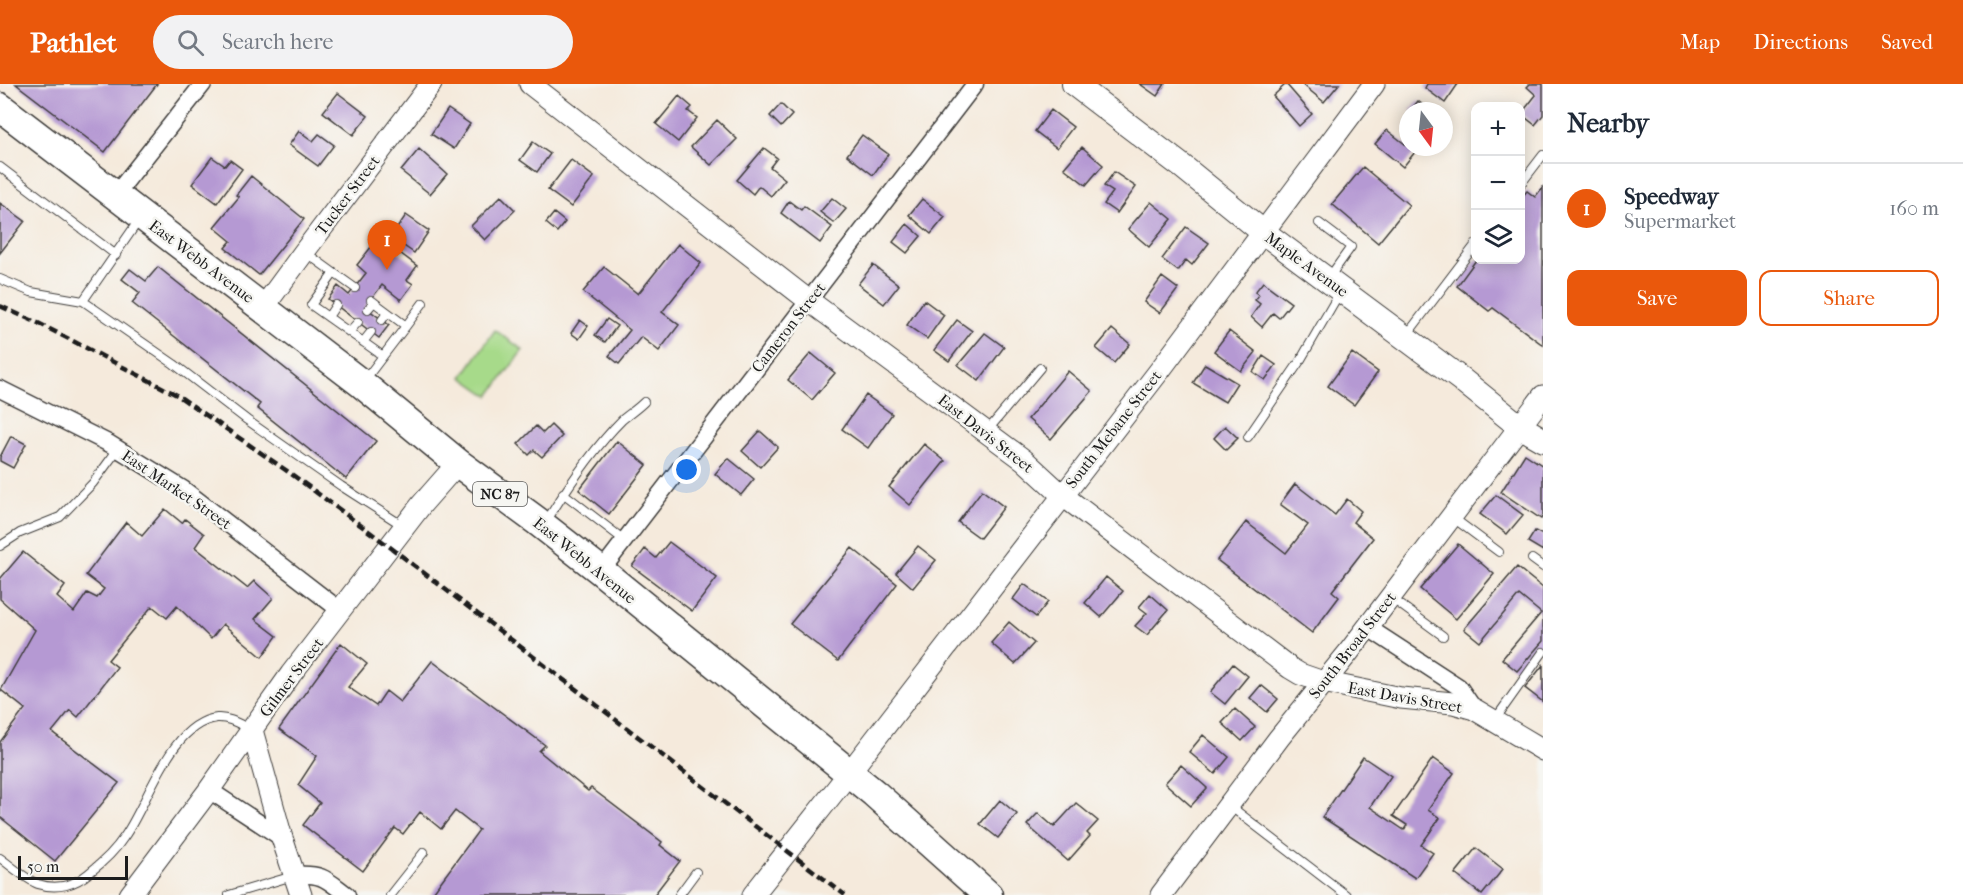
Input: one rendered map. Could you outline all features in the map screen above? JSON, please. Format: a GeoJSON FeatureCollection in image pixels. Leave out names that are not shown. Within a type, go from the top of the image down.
{"type":"FeatureCollection","features":[{"type":"Feature","properties":{"kind":"highway","name":"East Webb Avenue"},"geometry":{"type":"LineString","coordinates":[[0,107],[362,384],[458,463],[601,570],[923,835],[988,895]]}},
{"type":"Feature","properties":{"kind":"main road","name":"Maple Avenue"},"geometry":{"type":"LineString","coordinates":[[1074,84],[1183,167],[1263,232],[1405,336],[1519,426],[1543,440]]}},
{"type":"Feature","properties":{"kind":"street"},"geometry":{"type":"LineString","coordinates":[[116,194],[203,84]]}},
{"type":"Feature","properties":{"kind":"street","name":"Tucker Street"},"geometry":{"type":"LineString","coordinates":[[264,308],[431,84]]}},
{"type":"Feature","properties":{"kind":"street","name":"East Davis Street"},"geometry":{"type":"LineString","coordinates":[[530,84],[808,300],[1024,460],[1062,495],[1290,668],[1323,682],[1401,698],[1453,703],[1474,709],[1543,750]]}},
{"type":"Feature","properties":{"kind":"street","name":"Cameron Street"},"geometry":{"type":"LineString","coordinates":[[601,570],[975,84]]}},
{"type":"Feature","properties":{"kind":"street","name":"South Mebane Street"},"geometry":{"type":"LineString","coordinates":[[753,895],[1062,495],[1374,84]]}},
{"type":"Feature","properties":{"kind":"street","name":"East Market Street"},"geometry":{"type":"LineString","coordinates":[[0,389],[118,449],[183,489],[341,611]]}},
{"type":"Feature","properties":{"kind":"street","name":"South Broad Street"},"geometry":{"type":"LineString","coordinates":[[1161,895],[1543,396]]}},
{"type":"Feature","properties":{"kind":"street","name":"Gilmer Street"},"geometry":{"type":"LineString","coordinates":[[130,895],[209,790],[291,674],[405,527],[458,463]]}},
{"type":"Feature","properties":{"kind":"street","name":"East Davis Street"},"geometry":{"type":"LineString","coordinates":[[1367,627],[1459,687],[1474,709]]}},
{"type":"Feature","properties":{"kind":"street"},"geometry":{"type":"LineString","coordinates":[[252,730],[282,838],[299,885],[315,874],[326,879],[347,895]]}},
{"type":"Feature","properties":{"kind":"street"},"geometry":{"type":"LineString","coordinates":[[209,790],[282,838]]}},
{"type":"Feature","properties":{"kind":"lane"},"geometry":{"type":"LineString","coordinates":[[1525,180],[1543,155]]}},
{"type":"Feature","properties":{"kind":"lane"},"geometry":{"type":"LineString","coordinates":[[0,167],[116,255]]}},
{"type":"Feature","properties":{"kind":"lane"},"geometry":{"type":"LineString","coordinates":[[83,301],[143,215]]}},
{"type":"Feature","properties":{"kind":"lane"},"geometry":{"type":"LineString","coordinates":[[1248,437],[1323,325],[1335,284],[1351,247],[1319,223]]}},
{"type":"Feature","properties":{"kind":"lane"},"geometry":{"type":"LineString","coordinates":[[1405,336],[1471,250]]}},
{"type":"Feature","properties":{"kind":"lane"},"geometry":{"type":"LineString","coordinates":[[304,252],[334,273],[350,289]]}},
{"type":"Feature","properties":{"kind":"lane"},"geometry":{"type":"LineString","coordinates":[[334,273],[311,305],[383,356]]}},
{"type":"Feature","properties":{"kind":"lane"},"geometry":{"type":"LineString","coordinates":[[0,279],[31,292],[83,301],[174,363],[247,420],[331,480],[405,527]]}},
{"type":"Feature","properties":{"kind":"lane"},"geometry":{"type":"LineString","coordinates":[[362,384],[423,303]]}},
{"type":"Feature","properties":{"kind":"lane"},"geometry":{"type":"LineString","coordinates":[[371,304],[385,316],[406,326]]}},
{"type":"Feature","properties":{"kind":"lane"},"geometry":{"type":"LineString","coordinates":[[328,317],[336,305]]}},
{"type":"Feature","properties":{"kind":"lane"},"geometry":{"type":"LineString","coordinates":[[350,332],[358,322]]}},
{"type":"Feature","properties":{"kind":"lane"},"geometry":{"type":"LineString","coordinates":[[363,342],[371,332]]}},
{"type":"Feature","properties":{"kind":"lane"},"geometry":{"type":"LineString","coordinates":[[987,432],[1040,368]]}},
{"type":"Feature","properties":{"kind":"lane"},"geometry":{"type":"LineString","coordinates":[[544,526],[563,494],[603,440],[624,418],[644,402]]}},
{"type":"Feature","properties":{"kind":"lane"},"geometry":{"type":"LineString","coordinates":[[0,546],[20,533],[60,517],[93,483],[118,449]]}},
{"type":"Feature","properties":{"kind":"lane"},"geometry":{"type":"LineString","coordinates":[[563,494],[624,540]]}},
{"type":"Feature","properties":{"kind":"lane"},"geometry":{"type":"LineString","coordinates":[[1452,517],[1499,552]]}},
{"type":"Feature","properties":{"kind":"lane"},"geometry":{"type":"LineString","coordinates":[[1532,559],[1543,567]]}},
{"type":"Feature","properties":{"kind":"lane"},"geometry":{"type":"LineString","coordinates":[[1390,597],[1443,636]]}},
{"type":"Feature","properties":{"kind":"lane"},"geometry":{"type":"LineString","coordinates":[[1494,721],[1543,652]]}},
{"type":"Feature","properties":{"kind":"lane"},"geometry":{"type":"LineString","coordinates":[[0,858],[38,884],[66,886],[79,881],[104,861],[125,837],[169,753],[193,728],[215,718],[225,718],[252,730]]}},
{"type":"Feature","properties":{"kind":"lane"},"geometry":{"type":"LineString","coordinates":[[1230,806],[1346,895]]}},
{"type":"Feature","properties":{"kind":"lane"},"geometry":{"type":"LineString","coordinates":[[390,895],[424,852]]}},
{"type":"Feature","properties":{"kind":"lane"},"geometry":{"type":"LineString","coordinates":[[679,895],[696,872]]}},
{"type":"Feature","properties":{"kind":"lane"},"geometry":{"type":"LineString","coordinates":[[229,895],[299,885]]}},
{"type":"Feature","properties":{"kind":"green space"},"geometry":{"type":"Polygon","coordinates":[[[495,330],[523,350],[489,396],[462,377],[495,330]]]}},
{"type":"Feature","properties":{"kind":"building"},"geometry":{"type":"Polygon","coordinates":[[[16,84],[157,84],[105,152],[16,84]]]}},
{"type":"Feature","properties":{"kind":"building"},"geometry":{"type":"Polygon","coordinates":[[[1140,84],[1165,84],[1157,96],[1140,84]]]}},
{"type":"Feature","properties":{"kind":"building"},"geometry":{"type":"Polygon","coordinates":[[[1286,84],[1312,114],[1299,126],[1273,96],[1286,84]]]}},
{"type":"Feature","properties":{"kind":"building"},"geometry":{"type":"Polygon","coordinates":[[[1302,84],[1339,84],[1324,102],[1302,84]]]}},
{"type":"Feature","properties":{"kind":"building"},"geometry":{"type":"Polygon","coordinates":[[[1427,84],[1458,84],[1446,102],[1425,88],[1427,84]]]}},
{"type":"Feature","properties":{"kind":"building"},"geometry":{"type":"Polygon","coordinates":[[[1530,84],[1543,84],[1543,115],[1535,125],[1525,117],[1525,109],[1536,95],[1527,87],[1530,84]]]}},
{"type":"Feature","properties":{"kind":"building"},"geometry":{"type":"Polygon","coordinates":[[[338,93],[368,116],[353,135],[323,112],[338,93]]]}},
{"type":"Feature","properties":{"kind":"building"},"geometry":{"type":"Polygon","coordinates":[[[679,96],[692,107],[688,111],[697,118],[678,142],[656,124],[679,96]]]}},
{"type":"Feature","properties":{"kind":"building"},"geometry":{"type":"Polygon","coordinates":[[[781,104],[792,115],[781,127],[770,116],[781,104]]]}},
{"type":"Feature","properties":{"kind":"building"},"geometry":{"type":"Polygon","coordinates":[[[448,109],[470,124],[454,149],[431,134],[448,109]]]}},
{"type":"Feature","properties":{"kind":"building"},"geometry":{"type":"Polygon","coordinates":[[[1051,110],[1073,127],[1057,148],[1035,131],[1051,110]]]}},
{"type":"Feature","properties":{"kind":"building"},"geometry":{"type":"Polygon","coordinates":[[[717,120],[737,139],[711,165],[691,147],[717,120]]]}},
{"type":"Feature","properties":{"kind":"building"},"geometry":{"type":"Polygon","coordinates":[[[1387,130],[1399,139],[1399,156],[1412,156],[1403,167],[1375,144],[1387,130]]]}},
{"type":"Feature","properties":{"kind":"building"},"geometry":{"type":"Polygon","coordinates":[[[299,131],[313,141],[319,134],[334,145],[318,166],[289,145],[299,131]]]}},
{"type":"Feature","properties":{"kind":"building"},"geometry":{"type":"Polygon","coordinates":[[[862,135],[888,154],[873,175],[847,155],[862,135]]]}},
{"type":"Feature","properties":{"kind":"building"},"geometry":{"type":"Polygon","coordinates":[[[533,142],[550,154],[537,172],[520,160],[533,142]]]}},
{"type":"Feature","properties":{"kind":"building"},"geometry":{"type":"Polygon","coordinates":[[[1082,147],[1103,165],[1086,185],[1064,168],[1082,147]]]}},
{"type":"Feature","properties":{"kind":"building"},"geometry":{"type":"Polygon","coordinates":[[[764,148],[777,158],[770,167],[785,179],[771,196],[759,186],[753,194],[737,180],[764,148]]]}},
{"type":"Feature","properties":{"kind":"building"},"geometry":{"type":"Polygon","coordinates":[[[419,149],[447,174],[430,194],[401,171],[419,149]]]}},
{"type":"Feature","properties":{"kind":"building"},"geometry":{"type":"Polygon","coordinates":[[[212,157],[225,166],[230,160],[242,169],[217,203],[192,184],[212,157]]]}},
{"type":"Feature","properties":{"kind":"building"},"geometry":{"type":"Polygon","coordinates":[[[571,160],[594,177],[571,207],[548,190],[571,160]]]}},
{"type":"Feature","properties":{"kind":"building"},"geometry":{"type":"Polygon","coordinates":[[[1363,167],[1409,205],[1378,243],[1332,204],[1363,167]]]}},
{"type":"Feature","properties":{"kind":"building"},"geometry":{"type":"Polygon","coordinates":[[[1114,172],[1136,187],[1117,213],[1104,204],[1113,192],[1104,186],[1114,172]]]}},
{"type":"Feature","properties":{"kind":"building"},"geometry":{"type":"Polygon","coordinates":[[[251,176],[304,219],[259,275],[225,248],[231,241],[214,227],[239,197],[236,195],[251,176]]]}},
{"type":"Feature","properties":{"kind":"building"},"geometry":{"type":"Polygon","coordinates":[[[1543,187],[1543,345],[1493,308],[1489,311],[1457,286],[1473,264],[1525,264],[1525,193],[1527,191],[1535,197],[1543,187]]]}},
{"type":"Feature","properties":{"kind":"building"},"geometry":{"type":"Polygon","coordinates":[[[501,196],[515,210],[485,240],[471,226],[501,196]]]}},
{"type":"Feature","properties":{"kind":"building"},"geometry":{"type":"Polygon","coordinates":[[[832,198],[846,209],[834,223],[820,212],[832,198]]]}},
{"type":"Feature","properties":{"kind":"building"},"geometry":{"type":"Polygon","coordinates":[[[922,199],[945,217],[931,234],[909,215],[922,199]]]}},
{"type":"Feature","properties":{"kind":"building"},"geometry":{"type":"Polygon","coordinates":[[[789,201],[801,210],[804,206],[832,227],[820,243],[781,213],[789,201]]]}},
{"type":"Feature","properties":{"kind":"building"},"geometry":{"type":"Polygon","coordinates":[[[1151,202],[1172,219],[1149,247],[1128,229],[1151,202]]]}},
{"type":"Feature","properties":{"kind":"building"},"geometry":{"type":"Polygon","coordinates":[[[0,203],[25,221],[0,253],[0,203]]]}},
{"type":"Feature","properties":{"kind":"building"},"geometry":{"type":"Polygon","coordinates":[[[554,213],[565,222],[557,232],[546,223],[554,213]]]}},
{"type":"Feature","properties":{"kind":"building"},"geometry":{"type":"Polygon","coordinates":[[[406,215],[429,231],[414,253],[391,237],[406,215]]]}},
{"type":"Feature","properties":{"kind":"building"},"geometry":{"type":"Polygon","coordinates":[[[907,224],[921,236],[907,253],[893,242],[907,224]]]}},
{"type":"Feature","properties":{"kind":"building"},"geometry":{"type":"Polygon","coordinates":[[[1186,227],[1209,243],[1192,265],[1186,260],[1178,271],[1162,259],[1186,227]]]}},
{"type":"Feature","properties":{"kind":"building"},"geometry":{"type":"Polygon","coordinates":[[[379,237],[417,266],[407,280],[413,284],[401,300],[382,285],[365,307],[389,325],[379,338],[328,299],[338,286],[349,295],[366,273],[357,265],[379,237]]]}},
{"type":"Feature","properties":{"kind":"building"},"geometry":{"type":"Polygon","coordinates":[[[678,244],[701,263],[662,312],[679,325],[659,351],[641,337],[619,364],[609,356],[630,330],[583,292],[604,267],[638,294],[678,244]]]}},
{"type":"Feature","properties":{"kind":"building"},"geometry":{"type":"Polygon","coordinates":[[[873,265],[899,285],[884,304],[858,284],[873,265]]]}},
{"type":"Feature","properties":{"kind":"building"},"geometry":{"type":"Polygon","coordinates":[[[158,267],[376,441],[346,479],[257,408],[260,404],[132,303],[140,293],[122,279],[130,269],[146,281],[158,267]]]}},
{"type":"Feature","properties":{"kind":"building"},"geometry":{"type":"Polygon","coordinates":[[[1162,277],[1178,289],[1160,313],[1144,302],[1162,277]]]}},
{"type":"Feature","properties":{"kind":"building"},"geometry":{"type":"Polygon","coordinates":[[[1263,282],[1291,303],[1279,318],[1273,313],[1262,327],[1251,317],[1260,304],[1255,300],[1259,295],[1255,292],[1263,282]]]}},
{"type":"Feature","properties":{"kind":"building"},"geometry":{"type":"Polygon","coordinates":[[[924,300],[944,315],[927,339],[907,325],[924,300]]]}},
{"type":"Feature","properties":{"kind":"building"},"geometry":{"type":"Polygon","coordinates":[[[607,319],[617,326],[605,342],[595,335],[607,319]]]}},
{"type":"Feature","properties":{"kind":"building"},"geometry":{"type":"Polygon","coordinates":[[[580,320],[588,326],[579,339],[571,333],[580,320]]]}},
{"type":"Feature","properties":{"kind":"building"},"geometry":{"type":"Polygon","coordinates":[[[957,320],[972,331],[949,361],[934,350],[957,320]]]}},
{"type":"Feature","properties":{"kind":"building"},"geometry":{"type":"Polygon","coordinates":[[[1112,329],[1130,344],[1114,363],[1096,348],[1112,329]]]}},
{"type":"Feature","properties":{"kind":"building"},"geometry":{"type":"Polygon","coordinates":[[[1229,331],[1256,352],[1241,371],[1214,351],[1229,331]]]}},
{"type":"Feature","properties":{"kind":"building"},"geometry":{"type":"Polygon","coordinates":[[[985,333],[1004,347],[979,381],[958,365],[985,333]]]}},
{"type":"Feature","properties":{"kind":"building"},"geometry":{"type":"Polygon","coordinates":[[[811,353],[835,373],[812,400],[788,380],[811,353]]]}},
{"type":"Feature","properties":{"kind":"building"},"geometry":{"type":"Polygon","coordinates":[[[1352,353],[1378,372],[1354,405],[1328,386],[1352,353]]]}},
{"type":"Feature","properties":{"kind":"building"},"geometry":{"type":"Polygon","coordinates":[[[1263,356],[1276,365],[1265,380],[1253,372],[1263,356]]]}},
{"type":"Feature","properties":{"kind":"building"},"geometry":{"type":"Polygon","coordinates":[[[1205,364],[1237,383],[1225,402],[1193,383],[1205,364]]]}},
{"type":"Feature","properties":{"kind":"building"},"geometry":{"type":"Polygon","coordinates":[[[1068,371],[1092,391],[1051,439],[1028,419],[1068,371]]]}},
{"type":"Feature","properties":{"kind":"building"},"geometry":{"type":"Polygon","coordinates":[[[866,395],[892,414],[868,448],[842,429],[866,395]]]}},
{"type":"Feature","properties":{"kind":"building"},"geometry":{"type":"Polygon","coordinates":[[[551,425],[562,436],[542,457],[534,450],[529,455],[518,444],[536,426],[543,433],[551,425]]]}},
{"type":"Feature","properties":{"kind":"building"},"geometry":{"type":"Polygon","coordinates":[[[1225,426],[1238,438],[1226,450],[1214,438],[1225,426]]]}},
{"type":"Feature","properties":{"kind":"building"},"geometry":{"type":"Polygon","coordinates":[[[760,431],[778,447],[760,467],[742,451],[760,431]]]}},
{"type":"Feature","properties":{"kind":"building"},"geometry":{"type":"Polygon","coordinates":[[[11,436],[26,444],[13,468],[0,461],[11,436]]]}},
{"type":"Feature","properties":{"kind":"building"},"geometry":{"type":"Polygon","coordinates":[[[617,441],[647,465],[609,514],[579,490],[617,441]]]}},
{"type":"Feature","properties":{"kind":"building"},"geometry":{"type":"Polygon","coordinates":[[[924,444],[945,461],[910,505],[889,487],[924,444]]]}},
{"type":"Feature","properties":{"kind":"building"},"geometry":{"type":"Polygon","coordinates":[[[1525,454],[1543,466],[1543,516],[1541,519],[1501,492],[1525,454]]]}},
{"type":"Feature","properties":{"kind":"building"},"geometry":{"type":"Polygon","coordinates":[[[728,458],[754,479],[741,495],[715,474],[728,458]]]}},
{"type":"Feature","properties":{"kind":"building"},"geometry":{"type":"Polygon","coordinates":[[[1295,484],[1335,515],[1347,499],[1361,511],[1353,522],[1373,538],[1332,591],[1339,597],[1312,633],[1217,560],[1246,522],[1286,553],[1308,525],[1280,504],[1295,484]]]}},
{"type":"Feature","properties":{"kind":"building"},"geometry":{"type":"Polygon","coordinates":[[[982,490],[1004,507],[980,538],[958,522],[982,490]]]}},
{"type":"Feature","properties":{"kind":"building"},"geometry":{"type":"Polygon","coordinates":[[[1496,495],[1523,515],[1507,534],[1480,514],[1496,495]]]}},
{"type":"Feature","properties":{"kind":"building"},"geometry":{"type":"Polygon","coordinates":[[[165,509],[182,523],[185,519],[204,534],[195,547],[247,588],[254,581],[273,598],[255,619],[277,636],[262,657],[223,624],[211,639],[177,606],[167,618],[152,606],[108,660],[117,667],[78,717],[70,710],[52,732],[119,783],[55,861],[0,817],[0,742],[25,709],[1,690],[35,630],[0,599],[0,579],[23,552],[65,586],[57,597],[74,612],[87,593],[97,598],[104,589],[86,575],[126,522],[142,536],[165,509]]]}},
{"type":"Feature","properties":{"kind":"building"},"geometry":{"type":"Polygon","coordinates":[[[1535,531],[1543,535],[1543,551],[1528,542],[1535,531]]]}},
{"type":"Feature","properties":{"kind":"building"},"geometry":{"type":"Polygon","coordinates":[[[669,542],[717,578],[692,611],[632,566],[645,549],[656,558],[669,542]]]}},
{"type":"Feature","properties":{"kind":"building"},"geometry":{"type":"Polygon","coordinates":[[[1458,544],[1494,574],[1456,619],[1420,589],[1458,544]]]}},
{"type":"Feature","properties":{"kind":"building"},"geometry":{"type":"Polygon","coordinates":[[[918,546],[936,560],[913,588],[896,573],[918,546]]]}},
{"type":"Feature","properties":{"kind":"building"},"geometry":{"type":"Polygon","coordinates":[[[852,548],[897,584],[838,661],[790,624],[852,548]]]}},
{"type":"Feature","properties":{"kind":"building"},"geometry":{"type":"Polygon","coordinates":[[[1517,567],[1543,588],[1543,641],[1517,671],[1502,659],[1541,613],[1519,595],[1480,642],[1464,629],[1517,567]]]}},
{"type":"Feature","properties":{"kind":"building"},"geometry":{"type":"Polygon","coordinates":[[[1106,577],[1123,591],[1101,617],[1085,603],[1106,577]]]}},
{"type":"Feature","properties":{"kind":"building"},"geometry":{"type":"Polygon","coordinates":[[[1024,584],[1048,602],[1036,617],[1013,599],[1024,584]]]}},
{"type":"Feature","properties":{"kind":"building"},"geometry":{"type":"Polygon","coordinates":[[[1150,594],[1168,610],[1147,635],[1135,626],[1147,613],[1139,607],[1150,594]]]}},
{"type":"Feature","properties":{"kind":"building"},"geometry":{"type":"Polygon","coordinates":[[[1009,622],[1034,643],[1015,664],[991,643],[1009,622]]]}},
{"type":"Feature","properties":{"kind":"building"},"geometry":{"type":"Polygon","coordinates":[[[341,643],[367,664],[348,687],[376,706],[386,691],[400,702],[432,661],[545,745],[539,751],[588,791],[591,788],[662,842],[660,845],[680,861],[654,895],[431,895],[479,830],[455,811],[441,829],[420,812],[403,834],[395,828],[363,871],[303,825],[320,803],[298,785],[317,756],[279,729],[341,643]]]}},
{"type":"Feature","properties":{"kind":"building"},"geometry":{"type":"Polygon","coordinates":[[[1233,664],[1248,676],[1225,704],[1210,692],[1233,664]]]}},
{"type":"Feature","properties":{"kind":"building"},"geometry":{"type":"Polygon","coordinates":[[[1543,665],[1543,702],[1525,688],[1543,665]]]}},
{"type":"Feature","properties":{"kind":"building"},"geometry":{"type":"Polygon","coordinates":[[[1261,685],[1278,699],[1267,712],[1250,698],[1261,685]]]}},
{"type":"Feature","properties":{"kind":"building"},"geometry":{"type":"Polygon","coordinates":[[[1235,709],[1255,727],[1242,741],[1222,723],[1235,709]]]}},
{"type":"Feature","properties":{"kind":"building"},"geometry":{"type":"Polygon","coordinates":[[[1203,735],[1229,757],[1215,774],[1189,752],[1203,735]]]}},
{"type":"Feature","properties":{"kind":"building"},"geometry":{"type":"Polygon","coordinates":[[[1363,757],[1391,776],[1370,807],[1404,830],[1407,825],[1393,816],[1433,758],[1454,773],[1428,810],[1440,818],[1421,845],[1433,853],[1415,878],[1322,817],[1363,757]]]}},
{"type":"Feature","properties":{"kind":"building"},"geometry":{"type":"Polygon","coordinates":[[[1181,765],[1207,788],[1191,806],[1165,783],[1181,765]]]}},
{"type":"Feature","properties":{"kind":"building"},"geometry":{"type":"Polygon","coordinates":[[[1000,800],[1017,814],[998,838],[980,824],[1000,800]]]}},
{"type":"Feature","properties":{"kind":"building"},"geometry":{"type":"Polygon","coordinates":[[[1076,803],[1098,821],[1087,833],[1090,836],[1068,861],[1027,825],[1038,813],[1054,827],[1076,803]]]}},
{"type":"Feature","properties":{"kind":"building"},"geometry":{"type":"Polygon","coordinates":[[[1476,848],[1503,869],[1482,895],[1455,874],[1476,848]]]}},
{"type":"Feature","properties":{"kind":"railway"},"geometry":{"type":"LineString","coordinates":[[0,306],[38,323],[177,395],[290,473],[845,895]]}},
{"type":"Feature","properties":{"kind":"place","name":"Speedway"},"geometry":{"type":"Point","coordinates":[387,270]}}]}
